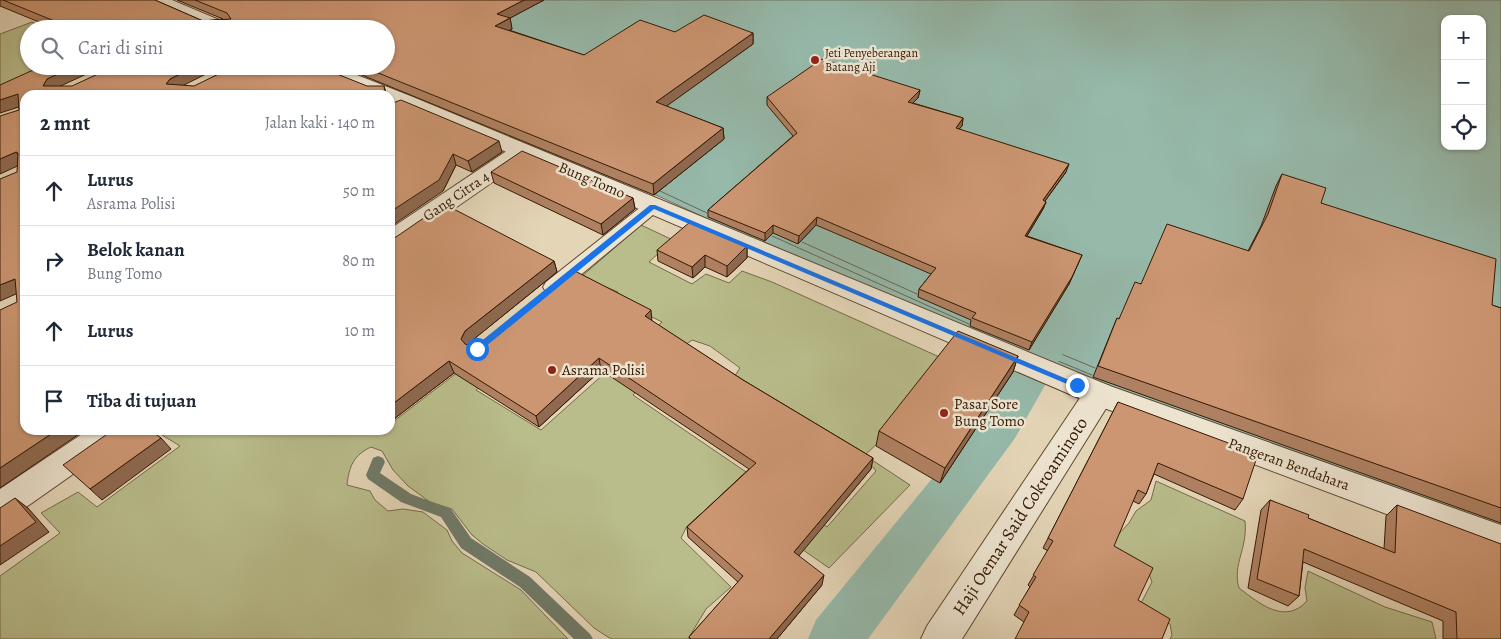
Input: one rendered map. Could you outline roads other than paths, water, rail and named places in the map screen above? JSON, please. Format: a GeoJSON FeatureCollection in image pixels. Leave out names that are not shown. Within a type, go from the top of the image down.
{"type":"FeatureCollection","features":[{"type":"Feature","properties":{"kind":"street"},"geometry":{"type":"LineString","coordinates":[[157,0],[199,20]]}},
{"type":"Feature","properties":{"kind":"street","name":"Bung Tomo"},"geometry":{"type":"LineString","coordinates":[[335,75],[366,90]]}},
{"type":"Feature","properties":{"kind":"street","name":"Bung Tomo"},"geometry":{"type":"LineString","coordinates":[[398,105],[522,151],[1005,356]]}},
{"type":"Feature","properties":{"kind":"street","name":"Gang Citra 4"},"geometry":{"type":"LineString","coordinates":[[395,238],[522,151]]}},
{"type":"Feature","properties":{"kind":"street","name":"Pangeran Bendahara"},"geometry":{"type":"LineString","coordinates":[[1005,356],[1088,389],[1501,541]]}},
{"type":"Feature","properties":{"kind":"street","name":"Haji Oemar Said Cokroaminoto"},"geometry":{"type":"LineString","coordinates":[[940,639],[1088,389]]}},
{"type":"Feature","properties":{"kind":"street"},"geometry":{"type":"LineString","coordinates":[[0,506],[105,435]]}},
{"type":"Feature","properties":{"kind":"lane"},"geometry":{"type":"LineString","coordinates":[[538,299],[653,206]]}},
{"type":"Feature","properties":{"kind":"water"},"geometry":{"type":"Polygon","coordinates":[[[187,0],[1501,0],[1501,538],[901,308],[643,189],[395,70],[395,20],[324,20],[187,0]]]}},
{"type":"Feature","properties":{"kind":"waterway"},"geometry":{"type":"LineString","coordinates":[[835,639],[1000,426],[1056,331]]}},
{"type":"Feature","properties":{"kind":"waterway"},"geometry":{"type":"LineString","coordinates":[[378,462],[373,475],[406,498],[446,513],[466,543],[525,582],[585,639]]}},
{"type":"Feature","properties":{"kind":"place","name":"Jeti Penyeberangan Batang Aji"},"geometry":{"type":"Point","coordinates":[815,60]}},
{"type":"Feature","properties":{"kind":"place","name":"Asrama Polisi"},"geometry":{"type":"Point","coordinates":[552,370]}},
{"type":"Feature","properties":{"kind":"place","name":"Pasar Sore Bung Tomo"},"geometry":{"type":"Point","coordinates":[944,413]}}]}
